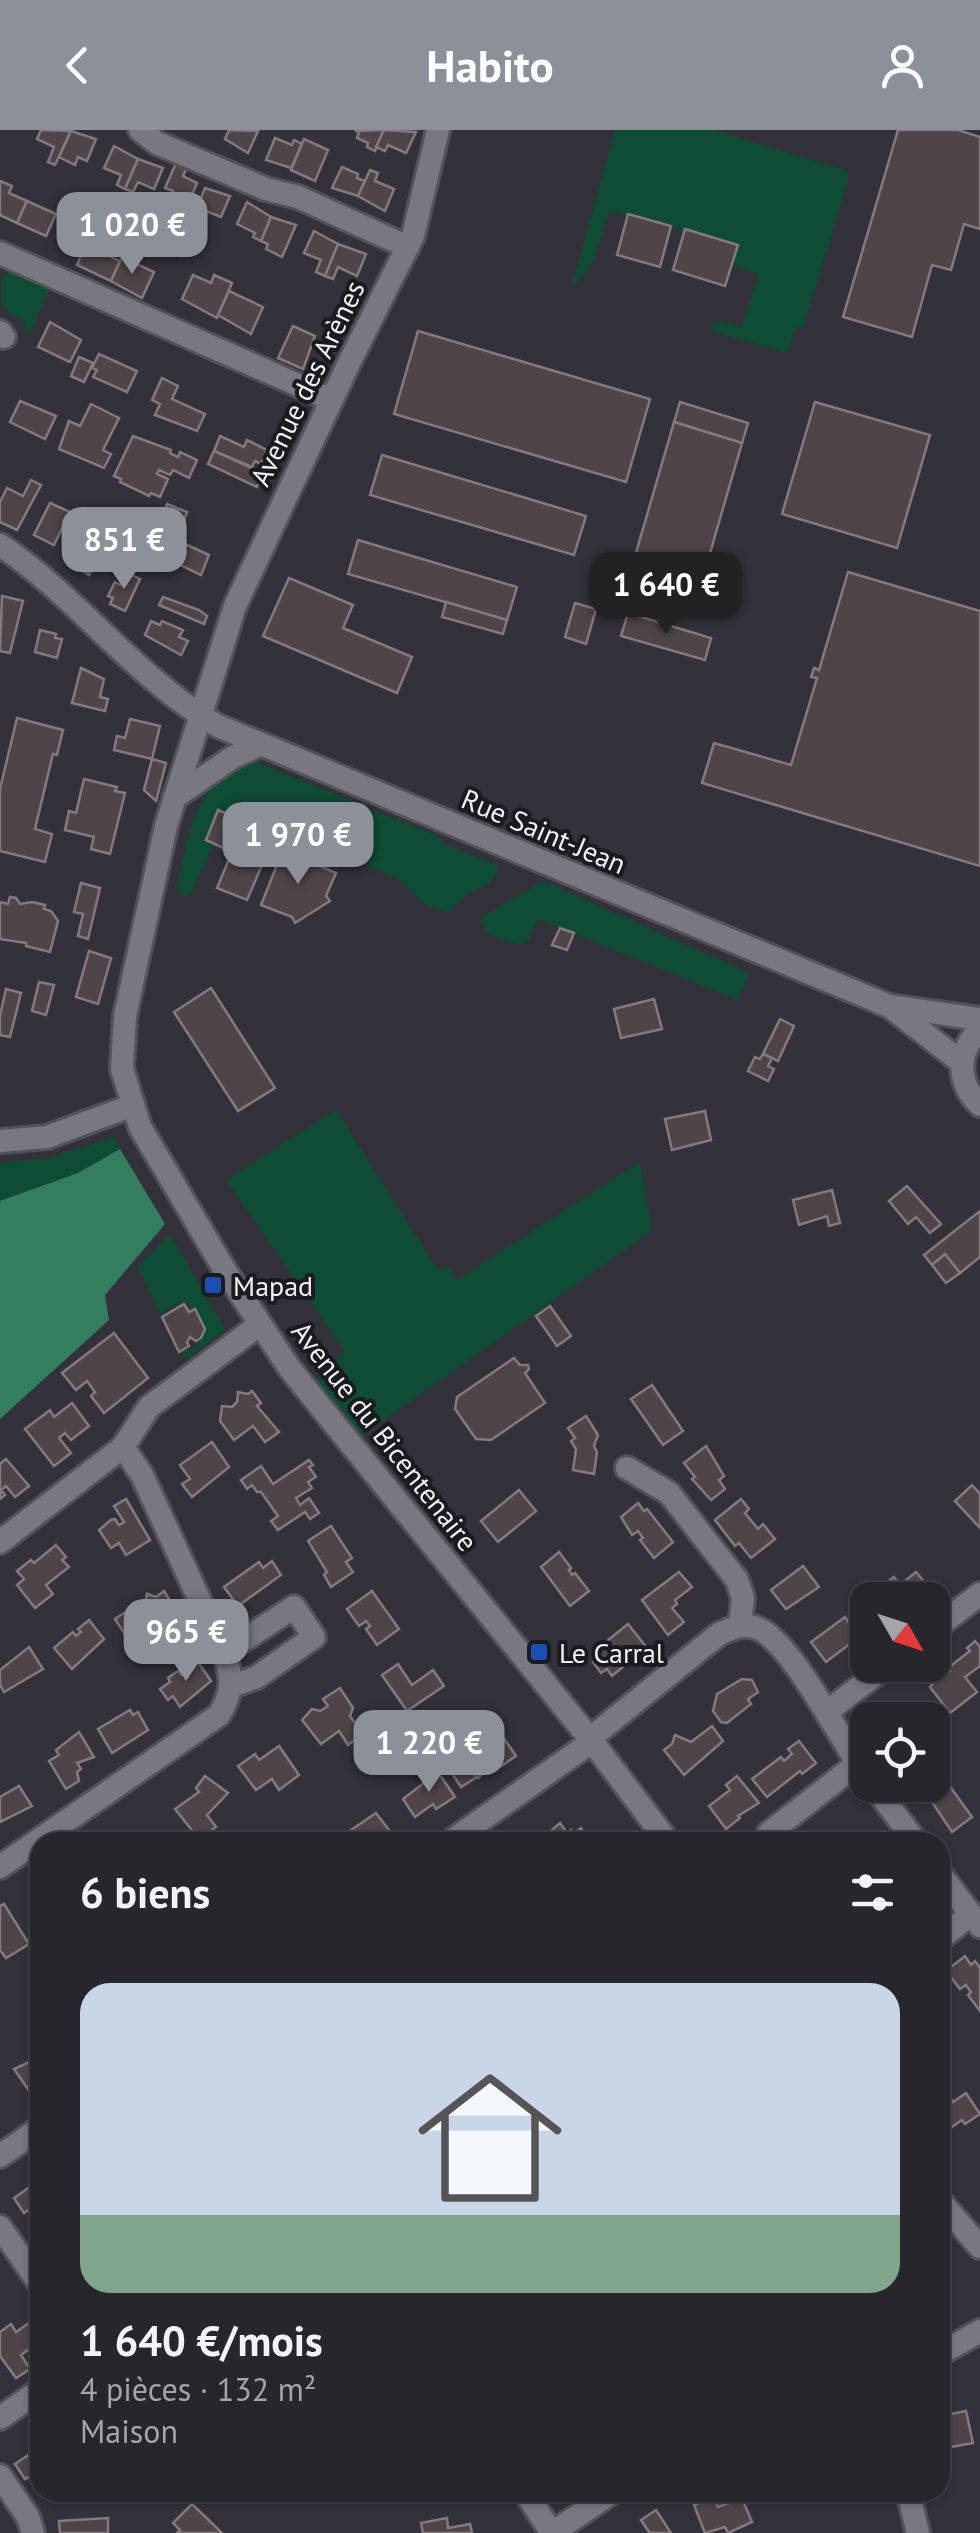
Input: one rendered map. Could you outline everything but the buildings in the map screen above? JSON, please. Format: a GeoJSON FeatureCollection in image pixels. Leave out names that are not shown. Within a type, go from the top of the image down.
{"type":"FeatureCollection","features":[{"type":"Feature","properties":{"kind":"street"},"geometry":{"type":"LineString","coordinates":[[140,130],[175,150],[266,190],[298,197],[408,246]]}},
{"type":"Feature","properties":{"kind":"street","name":"Avenue des Arènes"},"geometry":{"type":"LineString","coordinates":[[200,716],[235,606],[408,246],[424,198],[438,130]]}},
{"type":"Feature","properties":{"kind":"street"},"geometry":{"type":"LineString","coordinates":[[0,252],[332,400]]}},
{"type":"Feature","properties":{"kind":"street","name":"Rue Saint-Jean"},"geometry":{"type":"LineString","coordinates":[[0,545],[33,570],[168,693],[200,716],[259,745],[889,1006],[980,1019]]}},
{"type":"Feature","properties":{"kind":"street","name":"Avenue du Bicentenaire"},"geometry":{"type":"LineString","coordinates":[[200,716],[174,798],[121,1042],[122,1068],[131,1106],[259,1325],[322,1411],[591,1740],[660,1832]]}},
{"type":"Feature","properties":{"kind":"street"},"geometry":{"type":"LineString","coordinates":[[174,798],[232,756],[259,745]]}},
{"type":"Feature","properties":{"kind":"street","name":"Rue Saint-Jean"},"geometry":{"type":"LineString","coordinates":[[889,1006],[961,1062]]}},
{"type":"Feature","properties":{"kind":"street"},"geometry":{"type":"LineString","coordinates":[[980,1029],[966,1044],[961,1062],[968,1092],[980,1105]]}},
{"type":"Feature","properties":{"kind":"street"},"geometry":{"type":"LineString","coordinates":[[0,1141],[46,1136],[131,1106]]}},
{"type":"Feature","properties":{"kind":"street"},"geometry":{"type":"LineString","coordinates":[[0,1542],[124,1447],[149,1407],[259,1325]]}},
{"type":"Feature","properties":{"kind":"street"},"geometry":{"type":"LineString","coordinates":[[50,1832],[219,1715],[232,1686],[224,1653],[142,1476],[124,1447]]}},
{"type":"Feature","properties":{"kind":"street"},"geometry":{"type":"LineString","coordinates":[[627,1468],[669,1493],[737,1580],[743,1598],[740,1625]]}},
{"type":"Feature","properties":{"kind":"street"},"geometry":{"type":"LineString","coordinates":[[950,1617],[980,1594]]}},
{"type":"Feature","properties":{"kind":"street"},"geometry":{"type":"LineString","coordinates":[[224,1653],[294,1607],[314,1637],[257,1677],[232,1686]]}},
{"type":"Feature","properties":{"kind":"street"},"geometry":{"type":"LineString","coordinates":[[464,1832],[591,1740],[719,1634],[740,1625],[760,1629],[774,1641],[828,1712],[850,1750]]}},
{"type":"Feature","properties":{"kind":"street"},"geometry":{"type":"LineString","coordinates":[[828,1712],[866,1682]]}},
{"type":"Feature","properties":{"kind":"street"},"geometry":{"type":"LineString","coordinates":[[770,1832],[850,1779]]}},
{"type":"Feature","properties":{"kind":"street"},"geometry":{"type":"LineString","coordinates":[[886,1802],[908,1832]]}},
{"type":"Feature","properties":{"kind":"street"},"geometry":{"type":"LineString","coordinates":[[0,1867],[30,1846]]}},
{"type":"Feature","properties":{"kind":"street"},"geometry":{"type":"LineString","coordinates":[[950,1887],[976,1920],[950,1934]]}},
{"type":"Feature","properties":{"kind":"street"},"geometry":{"type":"LineString","coordinates":[[0,2156],[30,2135]]}},
{"type":"Feature","properties":{"kind":"street"},"geometry":{"type":"LineString","coordinates":[[950,2212],[980,2247]]}},
{"type":"Feature","properties":{"kind":"street"},"geometry":{"type":"LineString","coordinates":[[0,2228],[30,2270]]}},
{"type":"Feature","properties":{"kind":"street"},"geometry":{"type":"LineString","coordinates":[[950,2348],[980,2332]]}},
{"type":"Feature","properties":{"kind":"street"},"geometry":{"type":"LineString","coordinates":[[0,2418],[30,2397]]}},
{"type":"Feature","properties":{"kind":"street"},"geometry":{"type":"LineString","coordinates":[[0,2476],[28,2517],[34,2533]]}},
{"type":"Feature","properties":{"kind":"street"},"geometry":{"type":"LineString","coordinates":[[532,2502],[552,2533],[597,2502]]}},
{"type":"Feature","properties":{"kind":"street"},"geometry":{"type":"LineString","coordinates":[[910,2502],[918,2533]]}},
{"type":"Feature","properties":{"kind":"green space"},"geometry":{"type":"Polygon","coordinates":[[[615,130],[713,130],[848,171],[803,328],[796,327],[788,353],[711,331],[712,325],[720,321],[742,327],[758,274],[732,265],[737,245],[609,211],[593,263],[571,289],[615,130]]]}},
{"type":"Feature","properties":{"kind":"green space"},"geometry":{"type":"Polygon","coordinates":[[[10,272],[51,286],[29,334],[25,332],[25,322],[6,310],[2,302],[2,278],[10,272]]]}},
{"type":"Feature","properties":{"kind":"green space"},"geometry":{"type":"Polygon","coordinates":[[[256,762],[436,835],[447,845],[497,865],[498,871],[487,885],[471,891],[448,912],[421,901],[390,875],[218,809],[206,840],[214,843],[191,894],[183,896],[177,887],[188,840],[205,796],[228,774],[256,762]]]}},
{"type":"Feature","properties":{"kind":"green space"},"geometry":{"type":"Polygon","coordinates":[[[543,881],[749,973],[738,1000],[538,919],[529,939],[519,945],[487,934],[481,921],[484,916],[543,881]]]}},
{"type":"Feature","properties":{"kind":"green space"},"geometry":{"type":"Polygon","coordinates":[[[336,1110],[437,1269],[448,1266],[457,1280],[640,1162],[652,1231],[358,1438],[313,1383],[345,1351],[226,1180],[336,1110]]]}},
{"type":"Feature","properties":{"kind":"green space"},"geometry":{"type":"Polygon","coordinates":[[[114,1137],[120,1149],[78,1173],[0,1201],[0,1163],[48,1158],[114,1137]]]}},
{"type":"Feature","properties":{"kind":"green space"},"geometry":{"type":"Polygon","coordinates":[[[120,1149],[165,1224],[105,1295],[109,1320],[0,1419],[0,1201],[78,1173],[120,1149]]]}},
{"type":"Feature","properties":{"kind":"green space"},"geometry":{"type":"Polygon","coordinates":[[[170,1234],[225,1330],[188,1358],[180,1354],[198,1345],[206,1330],[195,1307],[191,1309],[185,1300],[160,1314],[138,1267],[170,1234]]]}},
{"type":"Feature","properties":{"kind":"place","name":"Mapad"},"geometry":{"type":"Point","coordinates":[213,1285]}},
{"type":"Feature","properties":{"kind":"place","name":"Le Carral"},"geometry":{"type":"Point","coordinates":[539,1652]}}]}
